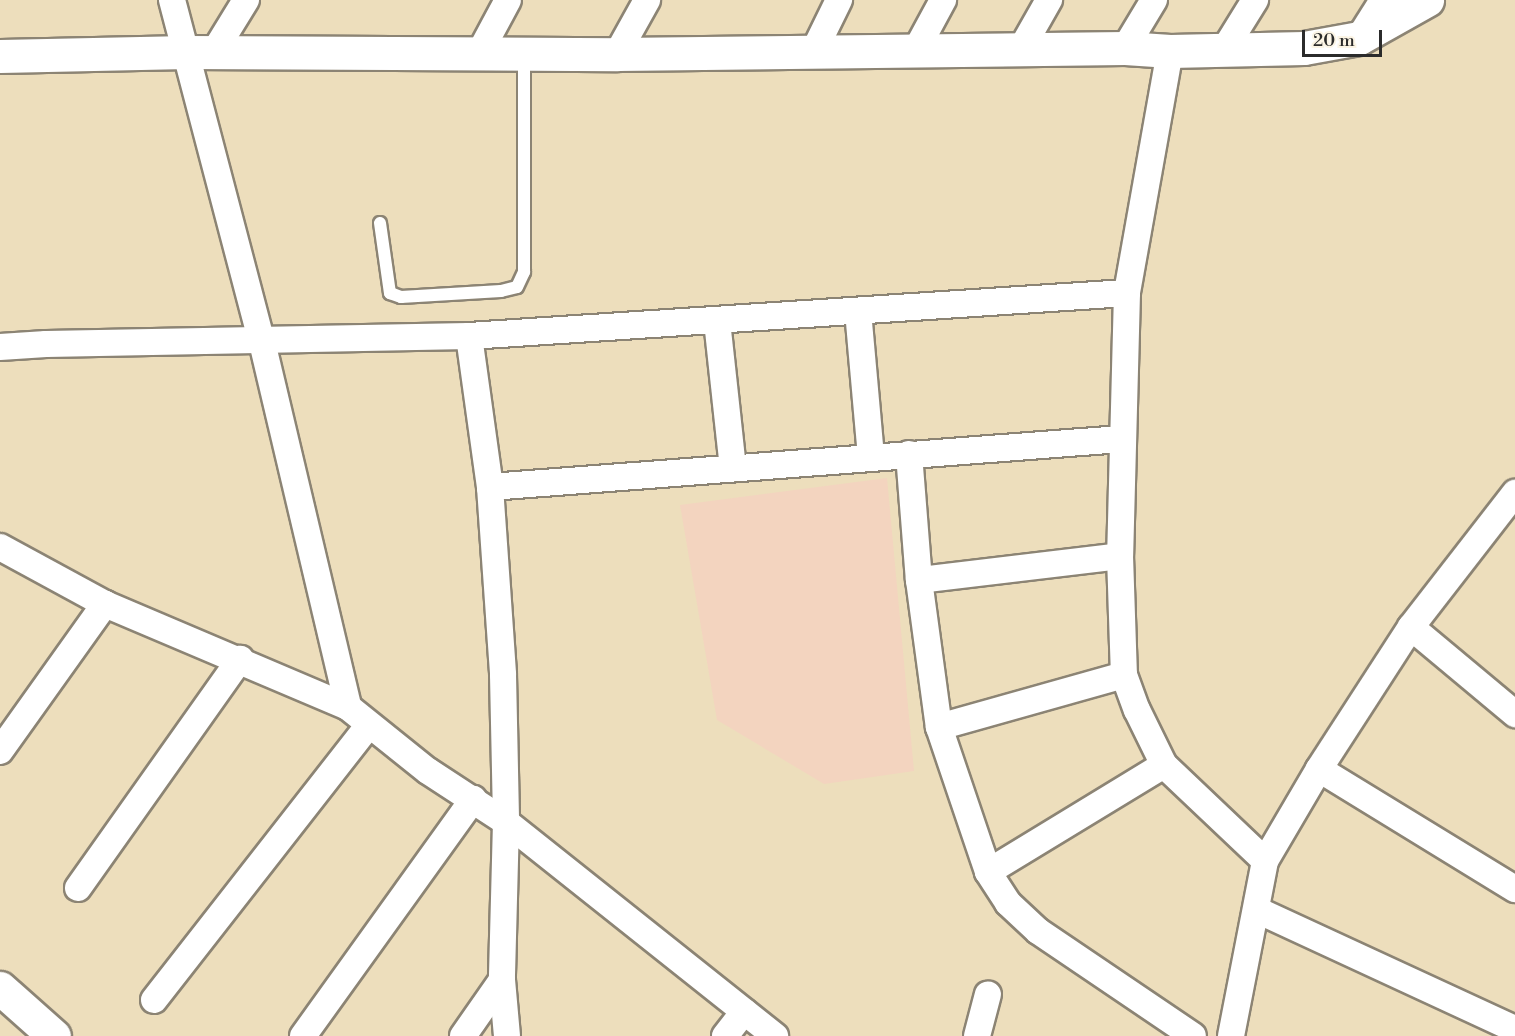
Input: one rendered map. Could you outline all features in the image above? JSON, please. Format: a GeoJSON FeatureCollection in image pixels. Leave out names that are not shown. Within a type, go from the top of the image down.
{"type":"FeatureCollection","features":[{"type":"Feature","properties":{"kind":"main road"},"geometry":{"type":"LineString","coordinates":[[0,56],[200,52],[617,54],[1125,48],[1170,51],[1304,48],[1359,38],[1427,0]]}},
{"type":"Feature","properties":{"kind":"main road"},"geometry":{"type":"LineString","coordinates":[[0,988],[54,1036]]}},
{"type":"Feature","properties":{"kind":"street"},"geometry":{"type":"LineString","coordinates":[[172,0],[200,52],[261,342],[348,707]]}},
{"type":"Feature","properties":{"kind":"street"},"geometry":{"type":"LineString","coordinates":[[200,52],[246,0]]}},
{"type":"Feature","properties":{"kind":"street"},"geometry":{"type":"LineString","coordinates":[[479,54],[508,0]]}},
{"type":"Feature","properties":{"kind":"street"},"geometry":{"type":"LineString","coordinates":[[617,54],[647,0]]}},
{"type":"Feature","properties":{"kind":"street"},"geometry":{"type":"LineString","coordinates":[[814,51],[839,0]]}},
{"type":"Feature","properties":{"kind":"street"},"geometry":{"type":"LineString","coordinates":[[916,50],[943,0]]}},
{"type":"Feature","properties":{"kind":"street"},"geometry":{"type":"LineString","coordinates":[[1020,51],[1049,0]]}},
{"type":"Feature","properties":{"kind":"street"},"geometry":{"type":"LineString","coordinates":[[1125,48],[1154,0]]}},
{"type":"Feature","properties":{"kind":"street"},"geometry":{"type":"LineString","coordinates":[[1224,50],[1255,0]]}},
{"type":"Feature","properties":{"kind":"street"},"geometry":{"type":"LineString","coordinates":[[1359,38],[1383,0]]}},
{"type":"Feature","properties":{"kind":"street"},"geometry":{"type":"LineString","coordinates":[[1170,51],[1127,293],[1121,439],[1120,556],[1124,675],[1137,710],[1164,765],[1264,861]]}},
{"type":"Feature","properties":{"kind":"street"},"geometry":{"type":"LineString","coordinates":[[0,347],[46,344],[261,342],[470,336],[1127,293]]}},
{"type":"Feature","properties":{"kind":"street"},"geometry":{"type":"LineString","coordinates":[[858,311],[871,457]]}},
{"type":"Feature","properties":{"kind":"street"},"geometry":{"type":"LineString","coordinates":[[717,321],[733,468]]}},
{"type":"Feature","properties":{"kind":"street"},"geometry":{"type":"LineString","coordinates":[[470,336],[490,487],[503,675],[506,822],[502,980],[507,1036]]}},
{"type":"Feature","properties":{"kind":"street"},"geometry":{"type":"LineString","coordinates":[[490,487],[1121,439]]}},
{"type":"Feature","properties":{"kind":"street"},"geometry":{"type":"LineString","coordinates":[[909,454],[919,580],[939,727],[987,872],[1008,903],[1038,931],[1193,1036]]}},
{"type":"Feature","properties":{"kind":"street"},"geometry":{"type":"LineString","coordinates":[[1237,1034],[1264,861],[1318,769],[1411,627],[1513,501]]}},
{"type":"Feature","properties":{"kind":"street"},"geometry":{"type":"LineString","coordinates":[[0,547],[105,604],[240,659],[348,707],[428,771],[473,798],[506,822],[775,1036]]}},
{"type":"Feature","properties":{"kind":"street"},"geometry":{"type":"LineString","coordinates":[[919,580],[1120,556]]}},
{"type":"Feature","properties":{"kind":"street"},"geometry":{"type":"LineString","coordinates":[[0,751],[105,604]]}},
{"type":"Feature","properties":{"kind":"street"},"geometry":{"type":"LineString","coordinates":[[1411,627],[1515,714]]}},
{"type":"Feature","properties":{"kind":"street"},"geometry":{"type":"LineString","coordinates":[[78,888],[240,659]]}},
{"type":"Feature","properties":{"kind":"street"},"geometry":{"type":"LineString","coordinates":[[939,727],[1124,675]]}},
{"type":"Feature","properties":{"kind":"street"},"geometry":{"type":"LineString","coordinates":[[154,1000],[369,725]]}},
{"type":"Feature","properties":{"kind":"street"},"geometry":{"type":"LineString","coordinates":[[987,872],[1164,765]]}},
{"type":"Feature","properties":{"kind":"street"},"geometry":{"type":"LineString","coordinates":[[1318,769],[1515,889]]}},
{"type":"Feature","properties":{"kind":"street"},"geometry":{"type":"LineString","coordinates":[[303,1036],[473,798]]}},
{"type":"Feature","properties":{"kind":"street"},"geometry":{"type":"LineString","coordinates":[[1257,909],[1515,1029]]}},
{"type":"Feature","properties":{"kind":"street"},"geometry":{"type":"LineString","coordinates":[[464,1036],[502,980]]}},
{"type":"Feature","properties":{"kind":"street"},"geometry":{"type":"LineString","coordinates":[[977,1036],[988,994]]}},
{"type":"Feature","properties":{"kind":"street"},"geometry":{"type":"LineString","coordinates":[[725,1036],[744,1012]]}},
{"type":"Feature","properties":{"kind":"lane"},"geometry":{"type":"LineString","coordinates":[[380,223],[390,293],[401,297],[501,291],[517,287],[524,272],[524,54]]}},
{"type":"Feature","properties":{"kind":"shaded area"},"geometry":{"type":"Polygon","coordinates":[[[887,478],[914,771],[824,784],[717,720],[680,505],[887,478]]]}}]}
